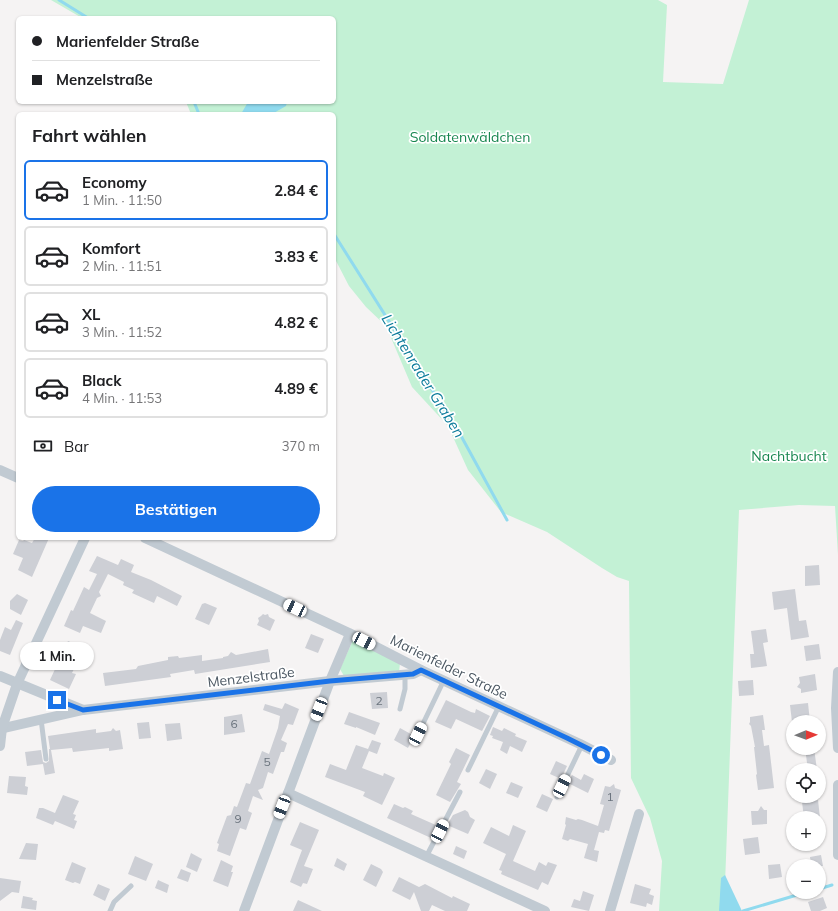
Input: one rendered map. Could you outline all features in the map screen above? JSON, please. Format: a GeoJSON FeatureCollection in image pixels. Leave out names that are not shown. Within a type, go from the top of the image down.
{"type":"FeatureCollection","features":[{"type":"Feature","properties":{"kind":"street"},"geometry":{"type":"LineString","coordinates":[[0,470],[16,477]]}},
{"type":"Feature","properties":{"kind":"street"},"geometry":{"type":"LineString","coordinates":[[0,746],[1,728],[17,684],[84,540]]}},
{"type":"Feature","properties":{"kind":"street","name":"Marienfelder Straße"},"geometry":{"type":"LineString","coordinates":[[149,540],[350,634],[421,670],[611,760]]}},
{"type":"Feature","properties":{"kind":"street"},"geometry":{"type":"LineString","coordinates":[[244,911],[330,681],[350,634]]}},
{"type":"Feature","properties":{"kind":"street","name":"Menzelstraße"},"geometry":{"type":"LineString","coordinates":[[1,728],[83,710],[330,681],[405,675],[413,674],[421,670]]}},
{"type":"Feature","properties":{"kind":"street"},"geometry":{"type":"LineString","coordinates":[[838,672],[836,708],[838,748]]}},
{"type":"Feature","properties":{"kind":"street","name":"Menzelstraße"},"geometry":{"type":"LineString","coordinates":[[0,676],[83,710]]}},
{"type":"Feature","properties":{"kind":"street"},"geometry":{"type":"LineString","coordinates":[[838,785],[838,855]]}},
{"type":"Feature","properties":{"kind":"street"},"geometry":{"type":"LineString","coordinates":[[288,793],[540,910]]}},
{"type":"Feature","properties":{"kind":"street"},"geometry":{"type":"LineString","coordinates":[[610,911],[639,814]]}},
{"type":"Feature","properties":{"kind":"lane"},"geometry":{"type":"LineString","coordinates":[[400,709],[406,689],[405,675]]}},
{"type":"Feature","properties":{"kind":"lane"},"geometry":{"type":"LineString","coordinates":[[418,734],[444,680]]}},
{"type":"Feature","properties":{"kind":"lane"},"geometry":{"type":"LineString","coordinates":[[468,770],[499,706]]}},
{"type":"Feature","properties":{"kind":"lane"},"geometry":{"type":"LineString","coordinates":[[41,719],[46,759]]}},
{"type":"Feature","properties":{"kind":"lane"},"geometry":{"type":"LineString","coordinates":[[557,797],[582,745]]}},
{"type":"Feature","properties":{"kind":"lane"},"geometry":{"type":"LineString","coordinates":[[426,857],[460,792]]}},
{"type":"Feature","properties":{"kind":"lane"},"geometry":{"type":"LineString","coordinates":[[110,911],[114,902],[131,886]]}},
{"type":"Feature","properties":{"kind":"green space"},"geometry":{"type":"Polygon","coordinates":[[[51,0],[658,0],[667,5],[663,82],[723,84],[749,0],[838,0],[838,555],[835,506],[799,505],[739,510],[724,911],[659,911],[662,861],[650,818],[631,778],[629,581],[617,577],[547,532],[501,512],[468,470],[448,426],[412,387],[386,326],[366,307],[349,286],[336,261],[336,112],[190,112],[187,104],[336,104],[336,16],[79,16],[51,0]]]}},
{"type":"Feature","properties":{"kind":"green space"},"geometry":{"type":"Polygon","coordinates":[[[353,640],[400,663],[399,672],[344,676],[340,669],[353,640]]]}},
{"type":"Feature","properties":{"kind":"water"},"geometry":{"type":"Polygon","coordinates":[[[247,104],[286,104],[286,106],[276,112],[242,112],[247,104]]]}},
{"type":"Feature","properties":{"kind":"water"},"geometry":{"type":"Polygon","coordinates":[[[725,875],[742,911],[719,911],[721,878],[725,875]]]}},
{"type":"Feature","properties":{"kind":"building"},"geometry":{"type":"Polygon","coordinates":[[[19,540],[32,543],[34,540],[48,540],[32,577],[18,570],[23,558],[13,554],[19,540]]]}},
{"type":"Feature","properties":{"kind":"building"},"geometry":{"type":"Polygon","coordinates":[[[97,556],[118,565],[121,559],[134,565],[131,572],[151,580],[182,596],[177,606],[157,596],[154,603],[132,593],[134,590],[123,585],[124,582],[108,574],[99,592],[101,596],[97,598],[90,613],[106,621],[101,633],[83,626],[80,633],[64,626],[84,587],[89,590],[97,574],[89,571],[97,556]]]}},
{"type":"Feature","properties":{"kind":"building"},"geometry":{"type":"Polygon","coordinates":[[[819,565],[820,585],[805,586],[805,566],[819,565]]]}},
{"type":"Feature","properties":{"kind":"building"},"geometry":{"type":"Polygon","coordinates":[[[795,589],[799,621],[806,620],[809,637],[791,640],[787,608],[774,610],[772,592],[795,589]]]}},
{"type":"Feature","properties":{"kind":"building"},"geometry":{"type":"Polygon","coordinates":[[[17,594],[28,600],[21,615],[10,609],[10,601],[17,594]]]}},
{"type":"Feature","properties":{"kind":"building"},"geometry":{"type":"Polygon","coordinates":[[[205,603],[217,608],[209,625],[195,619],[202,604],[205,603]]]}},
{"type":"Feature","properties":{"kind":"building"},"geometry":{"type":"Polygon","coordinates":[[[263,614],[268,614],[269,617],[275,620],[270,631],[257,625],[259,621],[258,618],[263,614]]]}},
{"type":"Feature","properties":{"kind":"building"},"geometry":{"type":"Polygon","coordinates":[[[16,620],[23,623],[10,655],[0,651],[0,640],[5,627],[11,630],[16,620]]]}},
{"type":"Feature","properties":{"kind":"building"},"geometry":{"type":"Polygon","coordinates":[[[766,629],[768,642],[763,643],[767,666],[751,668],[750,654],[754,654],[751,631],[766,629]]]}},
{"type":"Feature","properties":{"kind":"building"},"geometry":{"type":"Polygon","coordinates":[[[311,634],[324,639],[318,653],[305,648],[311,634]]]}},
{"type":"Feature","properties":{"kind":"building"},"geometry":{"type":"Polygon","coordinates":[[[68,641],[84,648],[72,673],[76,674],[69,689],[50,680],[68,641]]]}},
{"type":"Feature","properties":{"kind":"building"},"geometry":{"type":"Polygon","coordinates":[[[819,644],[821,659],[806,661],[804,646],[819,644]]]}},
{"type":"Feature","properties":{"kind":"building"},"geometry":{"type":"Polygon","coordinates":[[[268,649],[270,662],[195,674],[194,670],[170,674],[171,677],[105,686],[103,673],[136,669],[138,666],[168,660],[168,657],[178,656],[179,658],[202,655],[202,661],[223,658],[228,656],[231,652],[236,655],[268,649]]]}},
{"type":"Feature","properties":{"kind":"building"},"geometry":{"type":"Polygon","coordinates":[[[815,674],[817,690],[801,693],[801,689],[797,687],[800,683],[799,677],[815,674]]]}},
{"type":"Feature","properties":{"kind":"building"},"geometry":{"type":"Polygon","coordinates":[[[753,680],[754,695],[739,696],[738,681],[753,680]]]}},
{"type":"Feature","properties":{"kind":"building"},"geometry":{"type":"Polygon","coordinates":[[[387,692],[388,708],[372,709],[370,693],[387,692]]]}},
{"type":"Feature","properties":{"kind":"building"},"geometry":{"type":"Polygon","coordinates":[[[446,700],[471,712],[475,713],[476,709],[490,716],[482,731],[456,719],[451,729],[435,722],[446,700]]]}},
{"type":"Feature","properties":{"kind":"building"},"geometry":{"type":"Polygon","coordinates":[[[285,703],[299,709],[293,725],[288,724],[281,740],[287,743],[284,752],[281,752],[273,774],[268,772],[263,788],[258,790],[263,800],[253,796],[248,811],[252,813],[246,830],[240,828],[230,856],[217,851],[219,844],[217,843],[227,816],[231,815],[234,806],[237,807],[246,783],[250,784],[262,751],[269,754],[278,728],[280,716],[263,710],[265,704],[282,709],[285,703]]]}},
{"type":"Feature","properties":{"kind":"building"},"geometry":{"type":"Polygon","coordinates":[[[808,703],[809,715],[791,715],[790,705],[808,703]]]}},
{"type":"Feature","properties":{"kind":"building"},"geometry":{"type":"Polygon","coordinates":[[[349,712],[380,723],[375,735],[344,724],[349,712]]]}},
{"type":"Feature","properties":{"kind":"building"},"geometry":{"type":"Polygon","coordinates":[[[242,714],[245,732],[224,735],[224,717],[242,714]]]}},
{"type":"Feature","properties":{"kind":"building"},"geometry":{"type":"Polygon","coordinates":[[[763,715],[765,730],[762,730],[764,746],[769,745],[774,788],[758,790],[755,747],[751,726],[749,724],[750,717],[763,715]]]}},
{"type":"Feature","properties":{"kind":"building"},"geometry":{"type":"Polygon","coordinates":[[[149,722],[151,738],[139,739],[137,723],[149,722]]]}},
{"type":"Feature","properties":{"kind":"building"},"geometry":{"type":"Polygon","coordinates":[[[180,723],[182,739],[167,741],[165,724],[180,723]]]}},
{"type":"Feature","properties":{"kind":"building"},"geometry":{"type":"Polygon","coordinates":[[[493,727],[502,731],[504,728],[516,734],[515,736],[527,741],[522,752],[510,746],[507,754],[500,750],[503,742],[492,738],[493,736],[490,735],[493,727]]]}},
{"type":"Feature","properties":{"kind":"building"},"geometry":{"type":"Polygon","coordinates":[[[113,728],[116,731],[120,730],[123,749],[109,751],[109,748],[73,752],[72,748],[51,750],[55,773],[45,775],[43,764],[27,766],[25,752],[41,750],[43,762],[46,763],[49,761],[50,749],[48,736],[96,729],[96,733],[111,731],[113,728]]]}},
{"type":"Feature","properties":{"kind":"building"},"geometry":{"type":"Polygon","coordinates":[[[400,728],[418,738],[414,745],[410,744],[408,748],[394,740],[400,728]]]}},
{"type":"Feature","properties":{"kind":"building"},"geometry":{"type":"Polygon","coordinates":[[[372,740],[381,743],[377,754],[369,751],[362,768],[383,776],[384,773],[395,778],[382,805],[363,796],[365,792],[325,777],[330,764],[346,770],[356,745],[368,749],[372,740]]]}},
{"type":"Feature","properties":{"kind":"building"},"geometry":{"type":"Polygon","coordinates":[[[456,748],[470,755],[457,782],[461,784],[450,802],[436,795],[451,764],[449,762],[456,748]]]}},
{"type":"Feature","properties":{"kind":"building"},"geometry":{"type":"Polygon","coordinates":[[[806,755],[815,755],[816,763],[807,763],[806,755]]]}},
{"type":"Feature","properties":{"kind":"building"},"geometry":{"type":"Polygon","coordinates":[[[556,761],[567,766],[561,779],[550,774],[556,761]]]}},
{"type":"Feature","properties":{"kind":"building"},"geometry":{"type":"Polygon","coordinates":[[[486,769],[497,774],[490,789],[479,783],[486,769]]]}},
{"type":"Feature","properties":{"kind":"building"},"geometry":{"type":"Polygon","coordinates":[[[584,774],[594,779],[588,793],[568,783],[572,775],[581,780],[584,774]]]}},
{"type":"Feature","properties":{"kind":"building"},"geometry":{"type":"Polygon","coordinates":[[[9,776],[26,777],[25,786],[28,787],[27,795],[7,793],[9,776]]]}},
{"type":"Feature","properties":{"kind":"building"},"geometry":{"type":"Polygon","coordinates":[[[511,782],[523,787],[518,798],[506,793],[511,782]]]}},
{"type":"Feature","properties":{"kind":"building"},"geometry":{"type":"Polygon","coordinates":[[[614,784],[615,788],[621,790],[609,831],[605,830],[604,833],[599,832],[594,850],[599,851],[597,862],[584,858],[588,844],[570,839],[568,841],[562,839],[566,825],[566,817],[582,820],[598,826],[604,805],[600,804],[605,786],[610,787],[614,784]]]}},
{"type":"Feature","properties":{"kind":"building"},"geometry":{"type":"Polygon","coordinates":[[[542,794],[553,799],[547,812],[536,807],[542,794]]]}},
{"type":"Feature","properties":{"kind":"building"},"geometry":{"type":"Polygon","coordinates":[[[63,795],[79,801],[73,814],[76,815],[74,820],[77,821],[74,829],[55,821],[53,825],[36,818],[39,808],[55,813],[63,795]]]}},
{"type":"Feature","properties":{"kind":"building"},"geometry":{"type":"Polygon","coordinates":[[[802,803],[818,803],[819,811],[803,811],[802,803]]]}},
{"type":"Feature","properties":{"kind":"building"},"geometry":{"type":"Polygon","coordinates":[[[394,804],[413,811],[411,814],[438,826],[431,838],[387,818],[394,804]]]}},
{"type":"Feature","properties":{"kind":"building"},"geometry":{"type":"Polygon","coordinates":[[[761,806],[764,810],[767,810],[767,824],[752,825],[751,811],[758,811],[761,806]]]}},
{"type":"Feature","properties":{"kind":"building"},"geometry":{"type":"Polygon","coordinates":[[[465,810],[468,812],[470,817],[475,820],[468,834],[447,825],[453,815],[465,810]]]}},
{"type":"Feature","properties":{"kind":"building"},"geometry":{"type":"Polygon","coordinates":[[[300,822],[319,830],[304,866],[313,869],[307,884],[303,883],[301,887],[290,882],[302,850],[290,845],[300,822]]]}},
{"type":"Feature","properties":{"kind":"building"},"geometry":{"type":"Polygon","coordinates":[[[513,825],[526,831],[513,861],[535,871],[539,862],[546,866],[548,862],[557,865],[548,885],[542,882],[538,890],[501,874],[502,871],[499,870],[506,854],[483,843],[491,827],[509,836],[513,825]]]}},
{"type":"Feature","properties":{"kind":"building"},"geometry":{"type":"Polygon","coordinates":[[[758,837],[760,853],[745,855],[743,839],[758,837]]]}},
{"type":"Feature","properties":{"kind":"building"},"geometry":{"type":"Polygon","coordinates":[[[26,843],[38,844],[36,860],[19,859],[26,843]]]}},
{"type":"Feature","properties":{"kind":"building"},"geometry":{"type":"Polygon","coordinates":[[[456,846],[467,851],[464,859],[453,854],[456,846]]]}},
{"type":"Feature","properties":{"kind":"building"},"geometry":{"type":"Polygon","coordinates":[[[191,853],[202,859],[197,872],[186,867],[191,853]]]}},
{"type":"Feature","properties":{"kind":"building"},"geometry":{"type":"Polygon","coordinates":[[[821,855],[822,859],[810,859],[810,857],[821,855]]]}},
{"type":"Feature","properties":{"kind":"building"},"geometry":{"type":"Polygon","coordinates":[[[135,856],[153,864],[146,881],[128,874],[135,856]]]}},
{"type":"Feature","properties":{"kind":"building"},"geometry":{"type":"Polygon","coordinates":[[[337,858],[347,864],[344,871],[334,866],[337,858]]]}},
{"type":"Feature","properties":{"kind":"building"},"geometry":{"type":"Polygon","coordinates":[[[221,860],[233,866],[231,872],[233,872],[228,887],[213,881],[221,860]]]}},
{"type":"Feature","properties":{"kind":"building"},"geometry":{"type":"Polygon","coordinates":[[[72,862],[86,868],[80,884],[65,880],[72,862]]]}},
{"type":"Feature","properties":{"kind":"building"},"geometry":{"type":"Polygon","coordinates":[[[371,864],[381,869],[383,872],[376,887],[363,880],[371,864]]]}},
{"type":"Feature","properties":{"kind":"building"},"geometry":{"type":"Polygon","coordinates":[[[780,864],[782,877],[769,879],[768,865],[780,864]]]}},
{"type":"Feature","properties":{"kind":"building"},"geometry":{"type":"Polygon","coordinates":[[[181,869],[191,873],[188,882],[177,878],[181,869]]]}},
{"type":"Feature","properties":{"kind":"building"},"geometry":{"type":"Polygon","coordinates":[[[399,877],[419,887],[425,884],[452,898],[453,896],[470,904],[467,911],[445,911],[432,905],[429,911],[421,911],[414,892],[410,900],[392,891],[399,877]]]}},
{"type":"Feature","properties":{"kind":"building"},"geometry":{"type":"Polygon","coordinates":[[[0,878],[21,881],[19,893],[12,892],[0,901],[0,878]]]}},
{"type":"Feature","properties":{"kind":"building"},"geometry":{"type":"Polygon","coordinates":[[[158,880],[169,885],[167,893],[155,888],[158,880]]]}},
{"type":"Feature","properties":{"kind":"building"},"geometry":{"type":"Polygon","coordinates":[[[98,884],[110,889],[105,901],[93,895],[98,884]]]}},
{"type":"Feature","properties":{"kind":"building"},"geometry":{"type":"Polygon","coordinates":[[[635,884],[651,889],[649,894],[654,896],[652,905],[647,903],[646,907],[630,903],[635,884]]]}},
{"type":"Feature","properties":{"kind":"building"},"geometry":{"type":"Polygon","coordinates":[[[583,891],[594,895],[589,911],[571,907],[574,899],[580,901],[583,891]]]}},
{"type":"Feature","properties":{"kind":"building"},"geometry":{"type":"Polygon","coordinates":[[[23,896],[33,898],[32,900],[37,901],[36,910],[21,908],[23,896]]]}},
{"type":"Feature","properties":{"kind":"building"},"geometry":{"type":"Polygon","coordinates":[[[817,899],[824,899],[827,908],[820,911],[811,911],[808,902],[817,899]]]}},
{"type":"Feature","properties":{"kind":"building"},"geometry":{"type":"Polygon","coordinates":[[[298,900],[322,911],[293,911],[298,900]]]}},
{"type":"Feature","properties":{"kind":"waterway","name":"Lichtenrader Graben"},"geometry":{"type":"LineString","coordinates":[[59,0],[85,16]]}},
{"type":"Feature","properties":{"kind":"waterway","name":"Lichtenrader Graben"},"geometry":{"type":"LineString","coordinates":[[195,104],[198,112]]}},
{"type":"Feature","properties":{"kind":"waterway","name":"Lichtenrader Graben"},"geometry":{"type":"LineString","coordinates":[[336,237],[460,434],[507,520]]}},
{"type":"Feature","properties":{"kind":"waterway"},"geometry":{"type":"LineString","coordinates":[[826,887],[832,885]]}},
{"type":"Feature","properties":{"kind":"waterway"},"geometry":{"type":"LineString","coordinates":[[743,911],[786,898]]}},
{"type":"Feature","properties":{"kind":"route"},"geometry":{"type":"LineString","coordinates":[[57,700],[83,710],[181,700],[330,681],[413,674],[421,670],[601,755]]}},
{"type":"Feature","properties":{"kind":"park label","name":"Soldatenwäldchen"},"geometry":{"type":"Point","coordinates":[470,137]}},
{"type":"Feature","properties":{"kind":"park label","name":"Nachtbucht"},"geometry":{"type":"Point","coordinates":[789,456]}}]}
